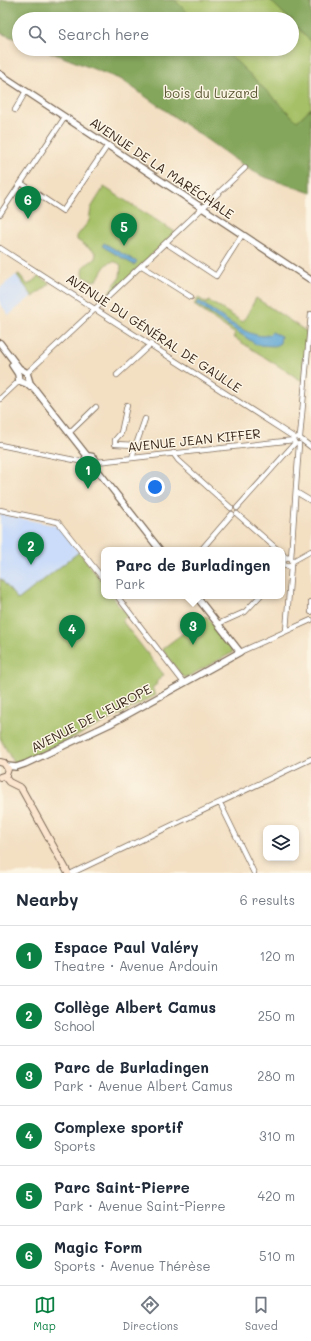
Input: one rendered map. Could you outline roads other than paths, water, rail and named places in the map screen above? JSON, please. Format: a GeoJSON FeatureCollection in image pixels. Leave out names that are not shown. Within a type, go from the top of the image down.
{"type":"FeatureCollection","features":[{"type":"Feature","properties":{"kind":"main road"},"geometry":{"type":"LineString","coordinates":[[0,762],[7,766],[8,771],[2,776],[9,782],[21,788],[68,873]]}},
{"type":"Feature","properties":{"kind":"street","name":"AVENUE DE LA MARÉCHALE"},"geometry":{"type":"LineString","coordinates":[[0,74],[311,280]]}},
{"type":"Feature","properties":{"kind":"street"},"geometry":{"type":"LineString","coordinates":[[15,110],[26,91]]}},
{"type":"Feature","properties":{"kind":"street"},"geometry":{"type":"LineString","coordinates":[[0,214],[66,117]]}},
{"type":"Feature","properties":{"kind":"street"},"geometry":{"type":"LineString","coordinates":[[21,183],[63,211],[108,145]]}},
{"type":"Feature","properties":{"kind":"street"},"geometry":{"type":"LineString","coordinates":[[0,399],[142,266],[201,208],[246,168]]}},
{"type":"Feature","properties":{"kind":"street"},"geometry":{"type":"LineString","coordinates":[[166,243],[216,276],[242,235]]}},
{"type":"Feature","properties":{"kind":"street","name":"AVENUE DU GÉNÉRAL DE GAULLE"},"geometry":{"type":"LineString","coordinates":[[0,248],[151,344],[298,441],[311,447]]}},
{"type":"Feature","properties":{"kind":"street"},"geometry":{"type":"LineString","coordinates":[[142,266],[191,298]]}},
{"type":"Feature","properties":{"kind":"street"},"geometry":{"type":"LineString","coordinates":[[286,632],[288,562],[296,492],[298,441],[311,314]]}},
{"type":"Feature","properties":{"kind":"street"},"geometry":{"type":"LineString","coordinates":[[0,343],[27,384],[86,459]]}},
{"type":"Feature","properties":{"kind":"street"},"geometry":{"type":"LineString","coordinates":[[117,376],[151,344]]}},
{"type":"Feature","properties":{"kind":"street"},"geometry":{"type":"LineString","coordinates":[[0,349],[69,433],[86,459],[88,468],[96,464]]}},
{"type":"Feature","properties":{"kind":"street"},"geometry":{"type":"LineString","coordinates":[[127,405],[121,433],[115,440],[115,444],[136,445],[145,419]]}},
{"type":"Feature","properties":{"kind":"street"},"geometry":{"type":"LineString","coordinates":[[69,433],[96,407]]}},
{"type":"Feature","properties":{"kind":"street"},"geometry":{"type":"LineString","coordinates":[[203,547],[298,441]]}},
{"type":"Feature","properties":{"kind":"street","name":"AVENUE JEAN KIFFER"},"geometry":{"type":"LineString","coordinates":[[96,464],[173,453],[298,441]]}},
{"type":"Feature","properties":{"kind":"street"},"geometry":{"type":"LineString","coordinates":[[0,445],[86,459],[93,457],[96,464],[158,547]]}},
{"type":"Feature","properties":{"kind":"street"},"geometry":{"type":"LineString","coordinates":[[132,458],[134,451]]}},
{"type":"Feature","properties":{"kind":"street"},"geometry":{"type":"LineString","coordinates":[[173,453],[178,460],[231,508],[234,514],[274,547]]}},
{"type":"Feature","properties":{"kind":"street"},"geometry":{"type":"LineString","coordinates":[[296,492],[311,501]]}},
{"type":"Feature","properties":{"kind":"street"},"geometry":{"type":"LineString","coordinates":[[231,508],[237,508]]}},
{"type":"Feature","properties":{"kind":"street"},"geometry":{"type":"LineString","coordinates":[[0,510],[58,522],[101,576]]}},
{"type":"Feature","properties":{"kind":"street"},"geometry":{"type":"LineString","coordinates":[[288,562],[311,551]]}},
{"type":"Feature","properties":{"kind":"street"},"geometry":{"type":"LineString","coordinates":[[119,599],[184,683]]}},
{"type":"Feature","properties":{"kind":"street"},"geometry":{"type":"LineString","coordinates":[[198,599],[240,652],[311,620]]}},
{"type":"Feature","properties":{"kind":"street"},"geometry":{"type":"LineString","coordinates":[[218,624],[245,612],[257,599]]}},
{"type":"Feature","properties":{"kind":"street"},"geometry":{"type":"LineString","coordinates":[[311,602],[311,612]]}},
{"type":"Feature","properties":{"kind":"street","name":"AVENUE DE L'EUROPE"},"geometry":{"type":"LineString","coordinates":[[7,766],[25,764],[110,724],[240,652]]}},
{"type":"Feature","properties":{"kind":"street"},"geometry":{"type":"LineString","coordinates":[[72,873],[311,759]]}},
{"type":"Feature","properties":{"kind":"street"},"geometry":{"type":"LineString","coordinates":[[220,802],[254,873]]}},
{"type":"Feature","properties":{"kind":"water"},"geometry":{"type":"Polygon","coordinates":[[[104,243],[137,262],[134,265],[102,246],[104,243]]]}},
{"type":"Feature","properties":{"kind":"water"},"geometry":{"type":"Polygon","coordinates":[[[199,301],[247,332],[266,336],[272,332],[281,336],[280,343],[275,346],[257,345],[196,304],[199,301]]]}},
{"type":"Feature","properties":{"kind":"place","name":"Magic Form"},"geometry":{"type":"Point","coordinates":[28,219]}},
{"type":"Feature","properties":{"kind":"place","name":"Parc Saint-Pierre"},"geometry":{"type":"Point","coordinates":[124,246]}},
{"type":"Feature","properties":{"kind":"place","name":"Espace Paul Valéry"},"geometry":{"type":"Point","coordinates":[88,489]}},
{"type":"Feature","properties":{"kind":"place","name":"Collège Albert Camus"},"geometry":{"type":"Point","coordinates":[31,565]}},
{"type":"Feature","properties":{"kind":"place","name":"Parc de Burladingen"},"geometry":{"type":"Point","coordinates":[193,645]}},
{"type":"Feature","properties":{"kind":"place","name":"Complexe sportif"},"geometry":{"type":"Point","coordinates":[72,648]}},
{"type":"Feature","properties":{"kind":"park label","name":"bois du Luzard"},"geometry":{"type":"Point","coordinates":[211,93]}}]}
